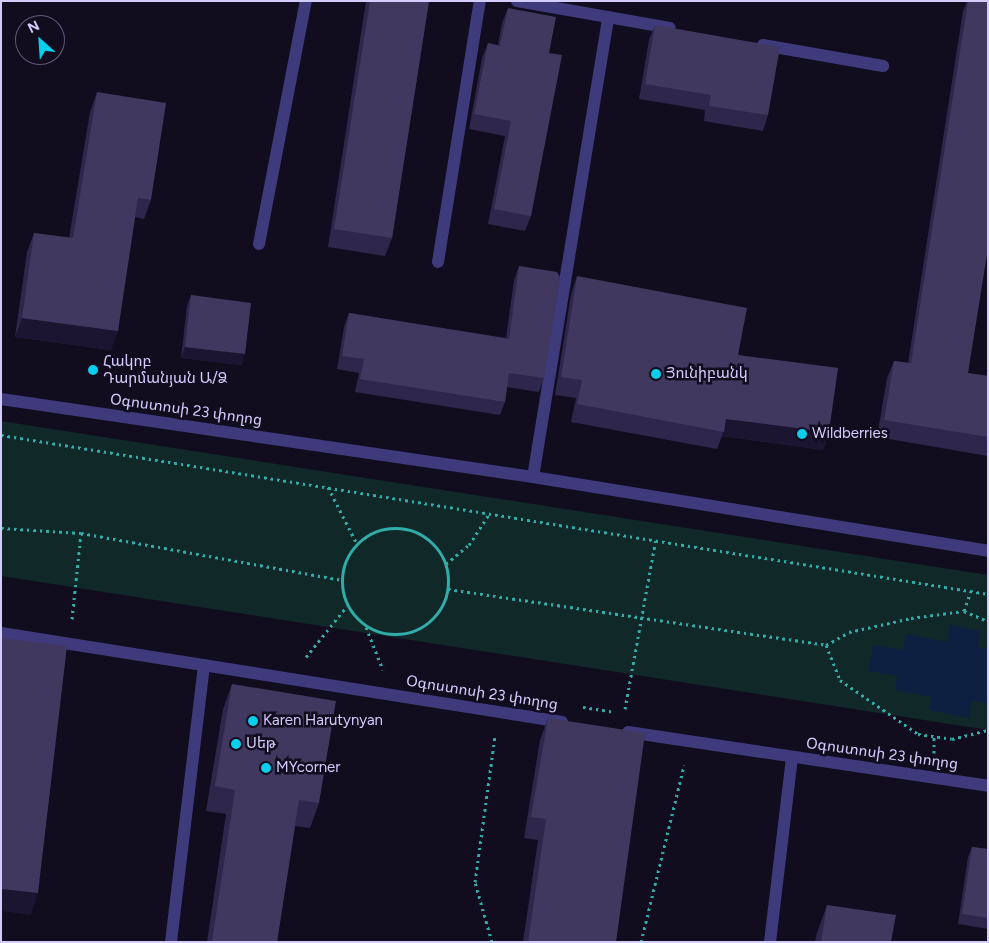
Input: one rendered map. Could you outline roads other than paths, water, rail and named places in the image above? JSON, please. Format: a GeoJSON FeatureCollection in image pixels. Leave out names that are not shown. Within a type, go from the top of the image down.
{"type":"FeatureCollection","features":[{"type":"Feature","properties":{"kind":"street"},"geometry":{"type":"LineString","coordinates":[[259,244],[306,1]]}},
{"type":"Feature","properties":{"kind":"street"},"geometry":{"type":"LineString","coordinates":[[438,262],[480,1]]}},
{"type":"Feature","properties":{"kind":"street"},"geometry":{"type":"LineString","coordinates":[[517,1],[687,31]]}},
{"type":"Feature","properties":{"kind":"street"},"geometry":{"type":"LineString","coordinates":[[533,477],[608,17]]}},
{"type":"Feature","properties":{"kind":"street"},"geometry":{"type":"LineString","coordinates":[[746,42],[883,66]]}},
{"type":"Feature","properties":{"kind":"street","name":"Օգոստոսի 23 փողոց"},"geometry":{"type":"LineString","coordinates":[[1,399],[533,477],[988,551]]}},
{"type":"Feature","properties":{"kind":"street","name":"Օգոստոսի 23 փողոց"},"geometry":{"type":"LineString","coordinates":[[1,633],[574,724]]}},
{"type":"Feature","properties":{"kind":"street"},"geometry":{"type":"LineString","coordinates":[[171,942],[204,665]]}},
{"type":"Feature","properties":{"kind":"street","name":"Օգոստոսի 23 փողոց"},"geometry":{"type":"LineString","coordinates":[[617,731],[988,786]]}},
{"type":"Feature","properties":{"kind":"street"},"geometry":{"type":"LineString","coordinates":[[770,942],[792,758]]}},
{"type":"Feature","properties":{"kind":"water"},"geometry":{"type":"Polygon","coordinates":[[[950,625],[981,631],[978,647],[988,649],[988,703],[972,701],[969,718],[929,710],[931,697],[895,690],[897,676],[869,671],[873,645],[903,650],[906,634],[947,642],[950,625]]]}},
{"type":"Feature","properties":{"kind":"place","name":"Հակոբ Դարմանյան Ա/Ձ"},"geometry":{"type":"Point","coordinates":[93,370]}},
{"type":"Feature","properties":{"kind":"place","name":"Յունիբանկ"},"geometry":{"type":"Point","coordinates":[656,374]}},
{"type":"Feature","properties":{"kind":"place","name":"Wildberries"},"geometry":{"type":"Point","coordinates":[802,434]}},
{"type":"Feature","properties":{"kind":"place","name":"Karen Harutynyan"},"geometry":{"type":"Point","coordinates":[253,721]}},
{"type":"Feature","properties":{"kind":"place","name":"Սեթ"},"geometry":{"type":"Point","coordinates":[236,744]}},
{"type":"Feature","properties":{"kind":"place","name":"MYcorner"},"geometry":{"type":"Point","coordinates":[266,768]}}]}
